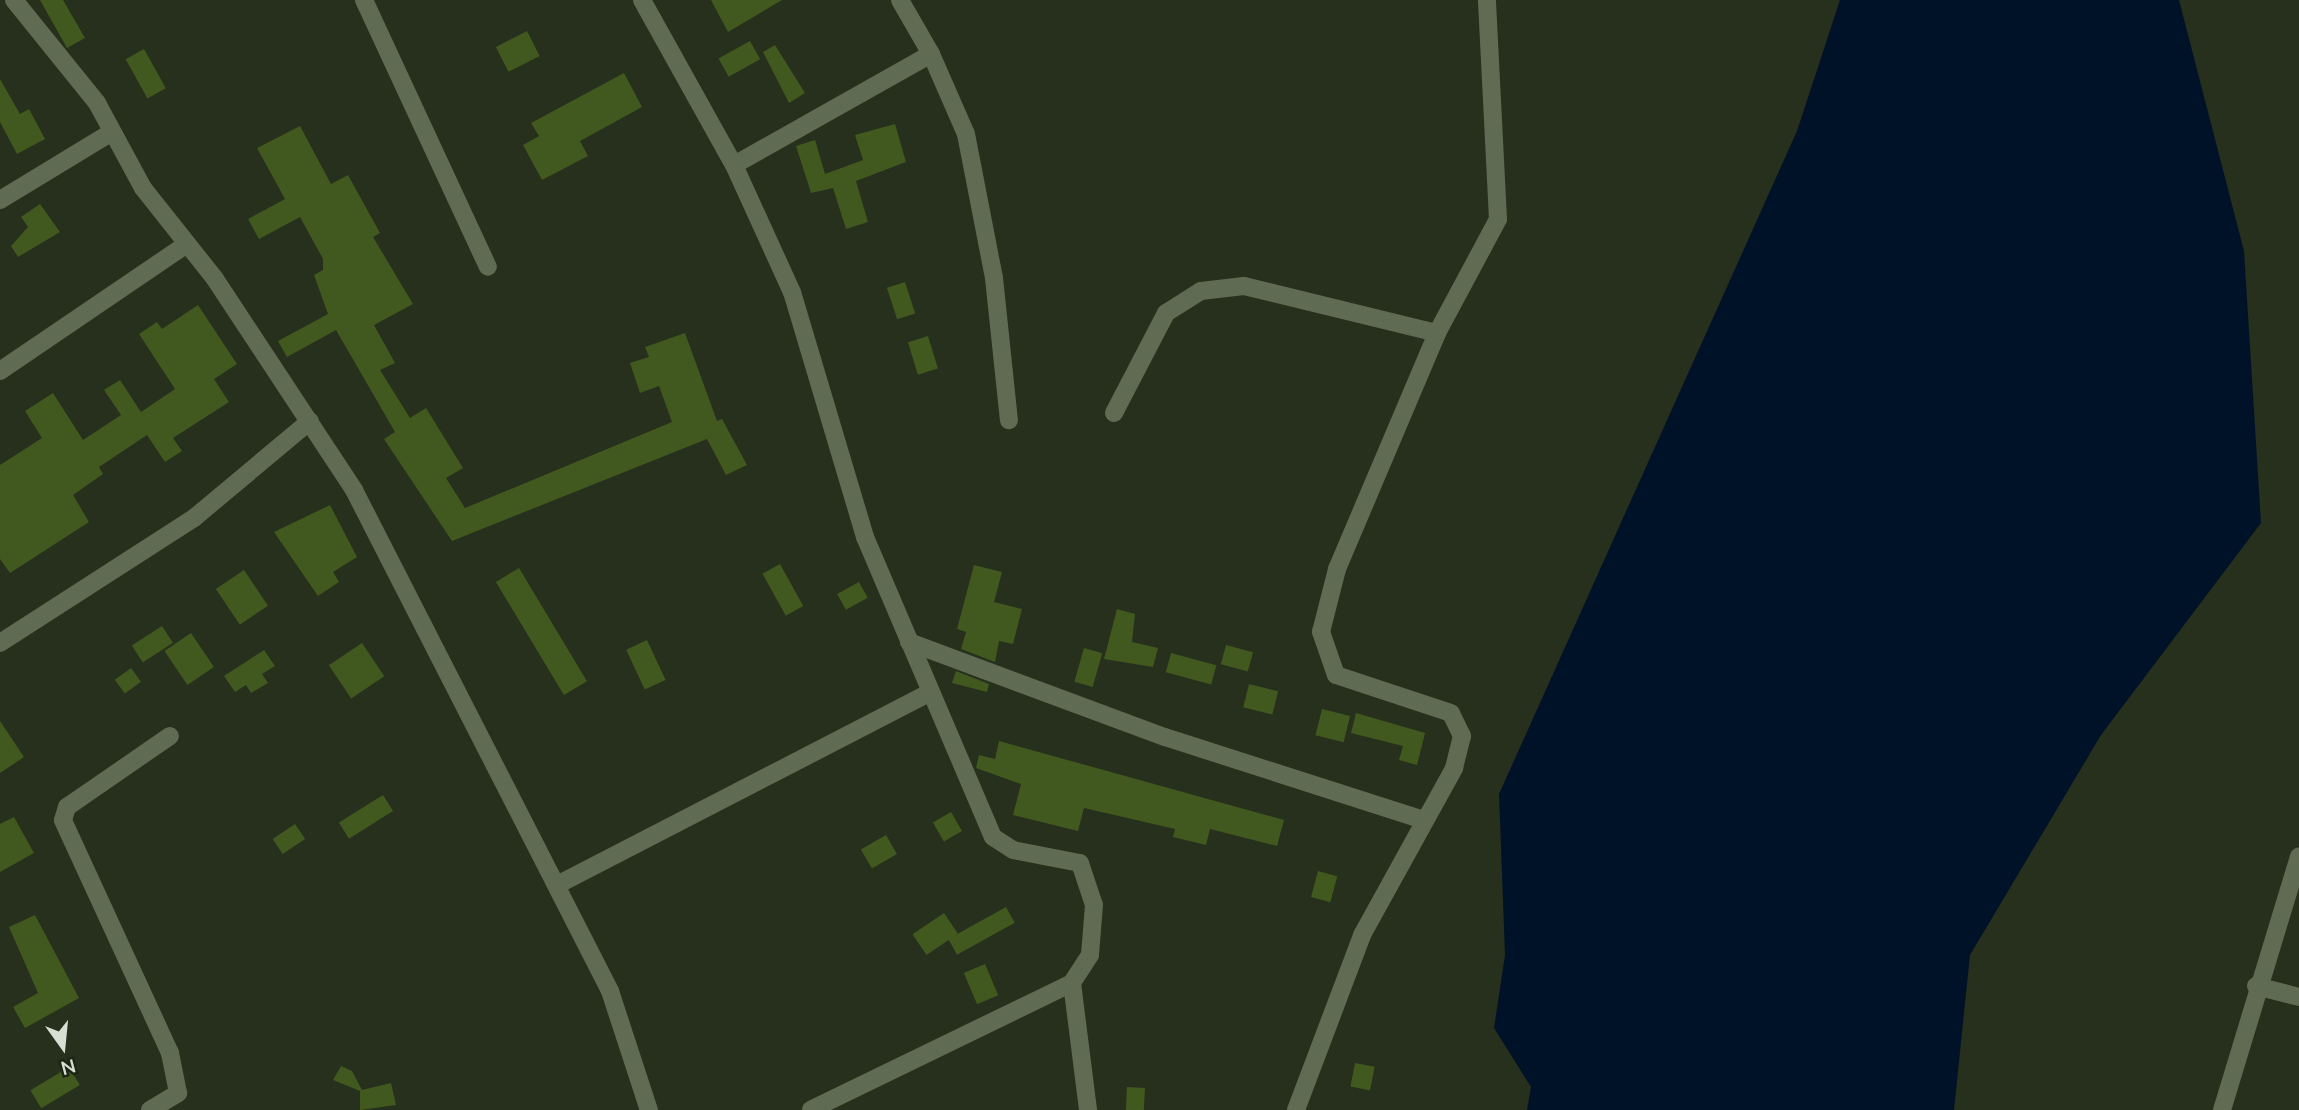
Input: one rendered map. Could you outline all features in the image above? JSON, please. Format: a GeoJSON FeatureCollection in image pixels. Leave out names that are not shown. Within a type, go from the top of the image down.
{"type":"FeatureCollection","features":[{"type":"Feature","properties":{"kind":"street"},"geometry":{"type":"LineString","coordinates":[[14,0],[76,72],[143,188],[187,244],[310,421],[354,490],[433,654],[557,885],[632,1044],[649,1110]]}},
{"type":"Feature","properties":{"kind":"street"},"geometry":{"type":"LineString","coordinates":[[364,0],[488,267]]}},
{"type":"Feature","properties":{"kind":"street"},"geometry":{"type":"LineString","coordinates":[[642,0],[734,165],[792,292],[865,537],[929,693],[993,838],[1013,850],[1080,863],[1085,872],[1094,905],[1094,937],[1072,983],[1088,1110]]}},
{"type":"Feature","properties":{"kind":"street"},"geometry":{"type":"LineString","coordinates":[[900,0],[931,54],[966,134],[994,278],[1009,420]]}},
{"type":"Feature","properties":{"kind":"street"},"geometry":{"type":"LineString","coordinates":[[1296,1110],[1362,935],[1454,768],[1460,725],[1451,713],[1336,675],[1321,632],[1337,569],[1437,332],[1497,219],[1487,0]]}},
{"type":"Feature","properties":{"kind":"street"},"geometry":{"type":"LineString","coordinates":[[734,165],[931,54]]}},
{"type":"Feature","properties":{"kind":"street"},"geometry":{"type":"LineString","coordinates":[[0,200],[112,132]]}},
{"type":"Feature","properties":{"kind":"street"},"geometry":{"type":"LineString","coordinates":[[0,371],[187,244]]}},
{"type":"Feature","properties":{"kind":"street"},"geometry":{"type":"LineString","coordinates":[[1114,413],[1166,313],[1201,291],[1244,286],[1437,332]]}},
{"type":"Feature","properties":{"kind":"street"},"geometry":{"type":"LineString","coordinates":[[0,643],[194,518],[310,421]]}},
{"type":"Feature","properties":{"kind":"street"},"geometry":{"type":"LineString","coordinates":[[909,642],[1165,737],[1424,820]]}},
{"type":"Feature","properties":{"kind":"street"},"geometry":{"type":"LineString","coordinates":[[557,885],[929,693]]}},
{"type":"Feature","properties":{"kind":"street"},"geometry":{"type":"LineString","coordinates":[[150,1110],[178,1093],[170,1053],[63,820],[67,807],[170,736]]}},
{"type":"Feature","properties":{"kind":"street"},"geometry":{"type":"LineString","coordinates":[[2222,1110],[2256,986],[2299,856]]}},
{"type":"Feature","properties":{"kind":"street"},"geometry":{"type":"LineString","coordinates":[[811,1110],[1072,983]]}},
{"type":"Feature","properties":{"kind":"street"},"geometry":{"type":"LineString","coordinates":[[2256,986],[2299,997]]}},
{"type":"Feature","properties":{"kind":"water"},"geometry":{"type":"Polygon","coordinates":[[[1840,0],[2179,0],[2244,251],[2261,523],[2101,735],[1970,955],[1954,1110],[1527,1110],[1531,1087],[1494,1028],[1505,955],[1499,794],[1797,131],[1840,0]]]}},
{"type":"Feature","properties":{"kind":"building"},"geometry":{"type":"Polygon","coordinates":[[[40,0],[63,0],[85,38],[67,48],[40,0]]]}},
{"type":"Feature","properties":{"kind":"building"},"geometry":{"type":"Polygon","coordinates":[[[711,0],[782,0],[728,32],[711,0]]]}},
{"type":"Feature","properties":{"kind":"building"},"geometry":{"type":"Polygon","coordinates":[[[527,31],[540,56],[509,72],[496,47],[527,31]]]}},
{"type":"Feature","properties":{"kind":"building"},"geometry":{"type":"Polygon","coordinates":[[[750,41],[760,59],[729,77],[719,58],[750,41]]]}},
{"type":"Feature","properties":{"kind":"building"},"geometry":{"type":"Polygon","coordinates":[[[775,45],[805,93],[789,103],[763,52],[775,45]]]}},
{"type":"Feature","properties":{"kind":"building"},"geometry":{"type":"Polygon","coordinates":[[[144,49],[166,88],[147,99],[126,59],[144,49]]]}},
{"type":"Feature","properties":{"kind":"building"},"geometry":{"type":"Polygon","coordinates":[[[624,73],[642,107],[580,141],[588,156],[542,180],[523,145],[539,136],[531,123],[624,73]]]}},
{"type":"Feature","properties":{"kind":"building"},"geometry":{"type":"Polygon","coordinates":[[[0,79],[20,114],[29,109],[45,139],[17,154],[0,122],[0,79]]]}},
{"type":"Feature","properties":{"kind":"building"},"geometry":{"type":"Polygon","coordinates":[[[895,124],[906,162],[856,181],[868,222],[846,229],[833,188],[811,193],[796,146],[815,140],[825,174],[863,160],[855,135],[895,124]]]}},
{"type":"Feature","properties":{"kind":"building"},"geometry":{"type":"Polygon","coordinates":[[[300,126],[331,184],[348,175],[380,233],[373,237],[413,304],[374,325],[395,363],[380,370],[410,418],[426,408],[463,468],[446,478],[465,508],[672,422],[659,386],[640,393],[630,363],[649,357],[645,347],[685,333],[717,421],[722,419],[747,465],[726,475],[707,439],[452,541],[384,439],[395,432],[336,330],[287,357],[278,341],[328,314],[314,275],[323,270],[323,259],[300,217],[259,239],[248,219],[285,199],[257,148],[300,126]]]}},
{"type":"Feature","properties":{"kind":"building"},"geometry":{"type":"Polygon","coordinates":[[[40,204],[60,232],[18,257],[11,246],[28,227],[21,217],[40,204]]]}},
{"type":"Feature","properties":{"kind":"building"},"geometry":{"type":"Polygon","coordinates":[[[905,282],[915,313],[897,319],[887,288],[905,282]]]}},
{"type":"Feature","properties":{"kind":"building"},"geometry":{"type":"Polygon","coordinates":[[[198,305],[237,364],[214,379],[229,402],[173,438],[182,451],[165,462],[147,435],[99,467],[103,474],[73,495],[89,522],[10,573],[0,559],[0,465],[42,438],[25,411],[53,393],[83,440],[121,415],[104,390],[120,380],[141,412],[175,389],[139,334],[157,322],[162,329],[198,305]]]}},
{"type":"Feature","properties":{"kind":"building"},"geometry":{"type":"Polygon","coordinates":[[[928,336],[938,369],[918,375],[908,342],[928,336]]]}},
{"type":"Feature","properties":{"kind":"building"},"geometry":{"type":"Polygon","coordinates":[[[330,505],[357,557],[333,572],[339,582],[318,596],[274,532],[330,505]]]}},
{"type":"Feature","properties":{"kind":"building"},"geometry":{"type":"Polygon","coordinates":[[[780,564],[803,606],[786,616],[763,574],[780,564]]]}},
{"type":"Feature","properties":{"kind":"building"},"geometry":{"type":"Polygon","coordinates":[[[974,565],[1002,572],[994,602],[1022,609],[1013,644],[999,641],[995,662],[961,649],[966,632],[957,629],[974,565]]]}},
{"type":"Feature","properties":{"kind":"building"},"geometry":{"type":"Polygon","coordinates":[[[519,568],[587,681],[564,695],[496,582],[519,568]]]}},
{"type":"Feature","properties":{"kind":"building"},"geometry":{"type":"Polygon","coordinates":[[[244,570],[268,606],[240,625],[216,589],[244,570]]]}},
{"type":"Feature","properties":{"kind":"building"},"geometry":{"type":"Polygon","coordinates":[[[859,582],[868,598],[846,610],[837,594],[859,582]]]}},
{"type":"Feature","properties":{"kind":"building"},"geometry":{"type":"Polygon","coordinates":[[[1117,609],[1135,614],[1132,642],[1158,648],[1153,667],[1104,659],[1117,609]]]}},
{"type":"Feature","properties":{"kind":"building"},"geometry":{"type":"Polygon","coordinates":[[[162,626],[173,643],[143,662],[132,646],[162,626]]]}},
{"type":"Feature","properties":{"kind":"building"},"geometry":{"type":"Polygon","coordinates":[[[191,633],[214,667],[187,685],[164,651],[191,633]]]}},
{"type":"Feature","properties":{"kind":"building"},"geometry":{"type":"Polygon","coordinates":[[[647,640],[666,680],[645,690],[626,650],[647,640]]]}},
{"type":"Feature","properties":{"kind":"building"},"geometry":{"type":"Polygon","coordinates":[[[362,643],[384,676],[351,699],[329,665],[362,643]]]}},
{"type":"Feature","properties":{"kind":"building"},"geometry":{"type":"Polygon","coordinates":[[[1226,645],[1253,652],[1248,672],[1221,664],[1226,645]]]}},
{"type":"Feature","properties":{"kind":"building"},"geometry":{"type":"Polygon","coordinates":[[[1084,648],[1102,653],[1093,687],[1074,682],[1084,648]]]}},
{"type":"Feature","properties":{"kind":"building"},"geometry":{"type":"Polygon","coordinates":[[[264,650],[275,666],[262,674],[268,683],[251,693],[246,685],[235,692],[224,676],[264,650]]]}},
{"type":"Feature","properties":{"kind":"building"},"geometry":{"type":"Polygon","coordinates":[[[1171,653],[1216,665],[1211,684],[1166,672],[1171,653]]]}},
{"type":"Feature","properties":{"kind":"building"},"geometry":{"type":"Polygon","coordinates":[[[131,668],[141,682],[125,694],[115,680],[131,668]]]}},
{"type":"Feature","properties":{"kind":"building"},"geometry":{"type":"Polygon","coordinates":[[[956,671],[989,684],[987,692],[952,683],[956,671]]]}},
{"type":"Feature","properties":{"kind":"building"},"geometry":{"type":"Polygon","coordinates":[[[1249,684],[1278,691],[1272,715],[1243,707],[1249,684]]]}},
{"type":"Feature","properties":{"kind":"building"},"geometry":{"type":"Polygon","coordinates":[[[1322,709],[1350,716],[1344,742],[1315,735],[1322,709]]]}},
{"type":"Feature","properties":{"kind":"building"},"geometry":{"type":"Polygon","coordinates":[[[1356,713],[1425,733],[1417,765],[1399,760],[1403,746],[1351,733],[1356,713]]]}},
{"type":"Feature","properties":{"kind":"building"},"geometry":{"type":"Polygon","coordinates":[[[0,721],[24,757],[0,773],[0,721]]]}},
{"type":"Feature","properties":{"kind":"building"},"geometry":{"type":"Polygon","coordinates":[[[999,741],[1284,820],[1277,846],[1210,829],[1206,845],[1173,837],[1175,829],[1084,808],[1078,831],[1013,815],[1021,784],[976,768],[979,755],[995,759],[999,741]]]}},
{"type":"Feature","properties":{"kind":"building"},"geometry":{"type":"Polygon","coordinates":[[[383,795],[393,811],[349,839],[339,823],[383,795]]]}},
{"type":"Feature","properties":{"kind":"building"},"geometry":{"type":"Polygon","coordinates":[[[951,812],[962,831],[944,842],[933,822],[951,812]]]}},
{"type":"Feature","properties":{"kind":"building"},"geometry":{"type":"Polygon","coordinates":[[[14,817],[34,853],[0,872],[0,824],[14,817]]]}},
{"type":"Feature","properties":{"kind":"building"},"geometry":{"type":"Polygon","coordinates":[[[295,824],[305,839],[283,854],[273,839],[295,824]]]}},
{"type":"Feature","properties":{"kind":"building"},"geometry":{"type":"Polygon","coordinates":[[[886,835],[897,854],[872,869],[861,850],[886,835]]]}},
{"type":"Feature","properties":{"kind":"building"},"geometry":{"type":"Polygon","coordinates":[[[1318,871],[1337,876],[1330,902],[1311,897],[1318,871]]]}},
{"type":"Feature","properties":{"kind":"building"},"geometry":{"type":"Polygon","coordinates":[[[1006,907],[1015,923],[957,955],[948,939],[1006,907]]]}},
{"type":"Feature","properties":{"kind":"building"},"geometry":{"type":"Polygon","coordinates":[[[944,913],[958,934],[926,955],[912,934],[944,913]]]}},
{"type":"Feature","properties":{"kind":"building"},"geometry":{"type":"Polygon","coordinates":[[[35,915],[79,998],[25,1028],[13,1007],[38,993],[9,927],[35,915]]]}},
{"type":"Feature","properties":{"kind":"building"},"geometry":{"type":"Polygon","coordinates":[[[985,964],[998,995],[977,1004],[964,973],[985,964]]]}},
{"type":"Feature","properties":{"kind":"building"},"geometry":{"type":"Polygon","coordinates":[[[1355,1063],[1375,1067],[1370,1090],[1350,1087],[1355,1063]]]}},
{"type":"Feature","properties":{"kind":"building"},"geometry":{"type":"Polygon","coordinates":[[[341,1066],[352,1071],[362,1090],[391,1083],[396,1105],[360,1110],[360,1091],[333,1080],[341,1066]]]}},
{"type":"Feature","properties":{"kind":"building"},"geometry":{"type":"Polygon","coordinates":[[[69,1067],[80,1085],[41,1108],[30,1090],[69,1067]]]}},
{"type":"Feature","properties":{"kind":"building"},"geometry":{"type":"Polygon","coordinates":[[[1127,1087],[1145,1088],[1144,1110],[1126,1110],[1127,1087]]]}}]}
